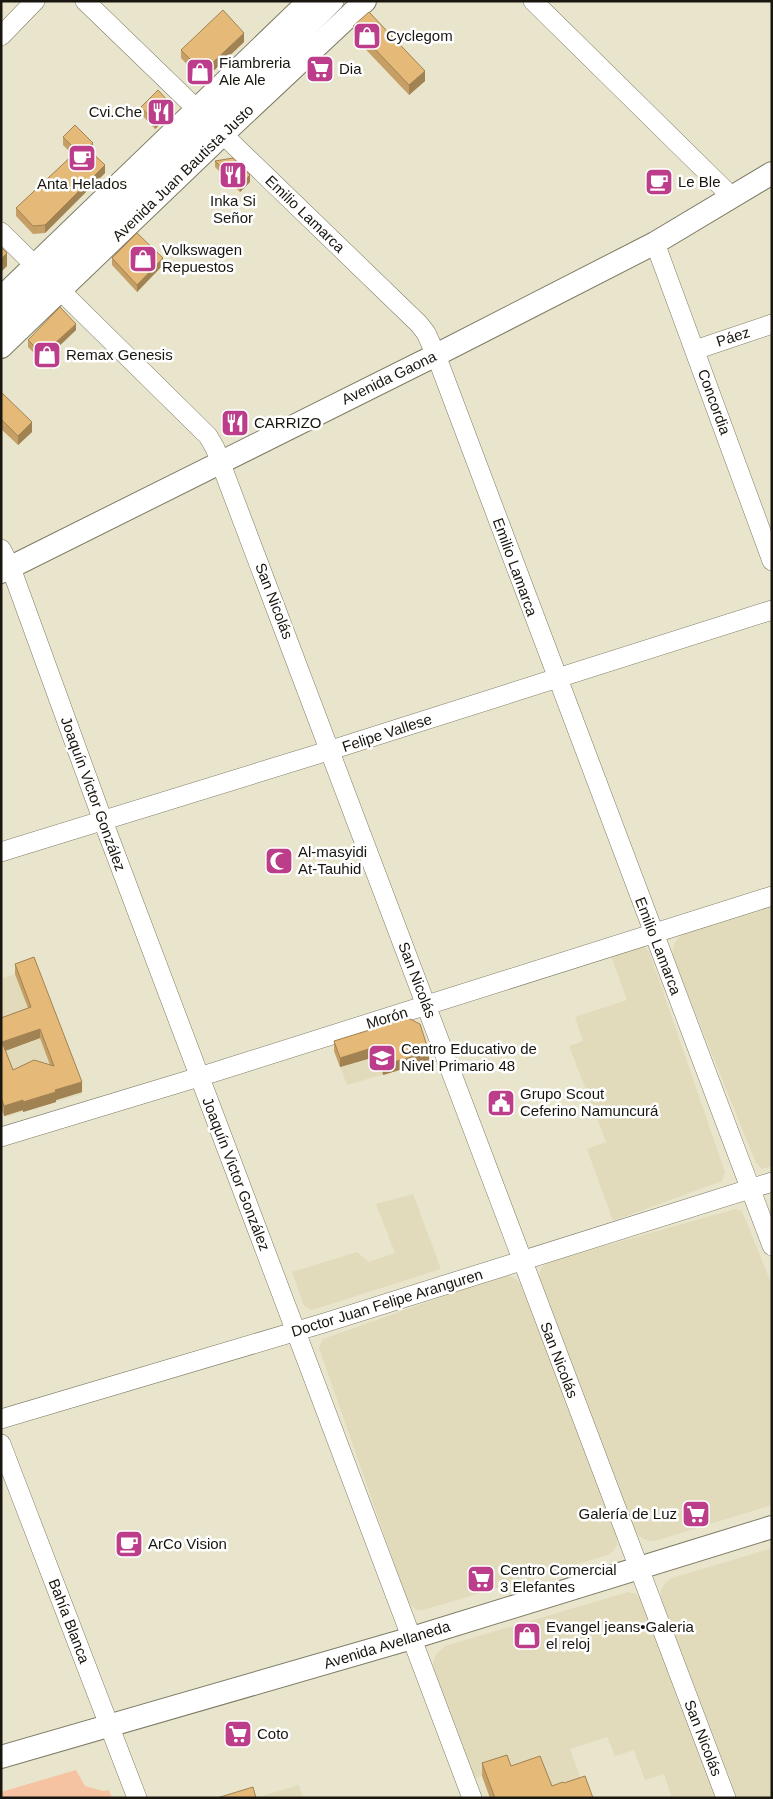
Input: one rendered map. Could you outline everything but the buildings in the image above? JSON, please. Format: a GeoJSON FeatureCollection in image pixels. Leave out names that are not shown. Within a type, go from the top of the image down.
{"type":"FeatureCollection","features":[{"type":"Feature","properties":{"kind":"main road","name":"Avenida Juan Bautista Justo"},"geometry":{"type":"LineString","coordinates":[[1,298],[48,278],[210,121],[308,1]]}},
{"type":"Feature","properties":{"kind":"main road","name":"Avenida Juan Bautista Justo"},"geometry":{"type":"LineString","coordinates":[[1,347],[48,278],[210,121],[365,1]]}},
{"type":"Feature","properties":{"kind":"main road","name":"Avenida Gaona"},"geometry":{"type":"LineString","coordinates":[[4,563],[221,462],[436,355],[655,243],[772,173]]}},
{"type":"Feature","properties":{"kind":"main road","name":"Avenida Avellaneda"},"geometry":{"type":"LineString","coordinates":[[1,1757],[412,1638],[772,1527]]}},
{"type":"Feature","properties":{"kind":"street"},"geometry":{"type":"LineString","coordinates":[[1,36],[35,1]]}},
{"type":"Feature","properties":{"kind":"street","name":"Emilio Lamarca"},"geometry":{"type":"LineString","coordinates":[[85,1],[419,324],[426,333],[436,355],[772,1246]]}},
{"type":"Feature","properties":{"kind":"street"},"geometry":{"type":"LineString","coordinates":[[210,121],[334,1]]}},
{"type":"Feature","properties":{"kind":"street"},"geometry":{"type":"LineString","coordinates":[[533,1],[732,197]]}},
{"type":"Feature","properties":{"kind":"street","name":"San Nicolás"},"geometry":{"type":"LineString","coordinates":[[1,232],[208,436],[221,462],[726,1798]]}},
{"type":"Feature","properties":{"kind":"street","name":"Concordia"},"geometry":{"type":"LineString","coordinates":[[655,243],[772,561]]}},
{"type":"Feature","properties":{"kind":"street"},"geometry":{"type":"LineString","coordinates":[[1,322],[48,278]]}},
{"type":"Feature","properties":{"kind":"street","name":"Páez"},"geometry":{"type":"LineString","coordinates":[[695,350],[772,324]]}},
{"type":"Feature","properties":{"kind":"street","name":"Joaquín Victor González"},"geometry":{"type":"LineString","coordinates":[[4,563],[472,1798]]}},
{"type":"Feature","properties":{"kind":"street","name":"Felipe Vallese"},"geometry":{"type":"LineString","coordinates":[[1,852],[331,750],[772,610]]}},
{"type":"Feature","properties":{"kind":"street","name":"Morón"},"geometry":{"type":"LineString","coordinates":[[1,1137],[199,1077],[772,896]]}},
{"type":"Feature","properties":{"kind":"street","name":"Doctor Juan Felipe Aranguren"},"geometry":{"type":"LineString","coordinates":[[1,1419],[522,1262],[772,1182]]}},
{"type":"Feature","properties":{"kind":"street","name":"Bahía Blanca"},"geometry":{"type":"LineString","coordinates":[[1,1444],[137,1798]]}},
{"type":"Feature","properties":{"kind":"shaded area"},"geometry":{"type":"Polygon","coordinates":[[[772,905],[772,1166],[762,1169],[756,1163],[672,955],[674,944],[686,932],[772,905]]]}},
{"type":"Feature","properties":{"kind":"shaded area"},"geometry":{"type":"Polygon","coordinates":[[[641,947],[649,951],[725,1172],[722,1181],[613,1221],[587,1149],[606,1142],[569,1046],[583,1041],[575,1017],[627,1000],[611,956],[641,947]]]}},
{"type":"Feature","properties":{"kind":"shaded area"},"geometry":{"type":"Polygon","coordinates":[[[34,967],[82,1094],[5,1117],[1,1107],[1,979],[34,967]]]}},
{"type":"Feature","properties":{"kind":"shaded area","name":"Centro Educativo de Nivel Primario 48"},"geometry":{"type":"Polygon","coordinates":[[[420,1034],[429,1061],[347,1085],[334,1051],[420,1034]]]}},
{"type":"Feature","properties":{"kind":"shaded area"},"geometry":{"type":"Polygon","coordinates":[[[413,1194],[441,1269],[312,1310],[304,1306],[292,1272],[357,1252],[369,1262],[395,1253],[376,1204],[413,1194]]]}},
{"type":"Feature","properties":{"kind":"shaded area"},"geometry":{"type":"Polygon","coordinates":[[[735,1209],[742,1211],[772,1285],[772,1505],[655,1541],[648,1541],[635,1532],[539,1278],[540,1272],[542,1267],[548,1262],[735,1209]]]}},
{"type":"Feature","properties":{"kind":"shaded area"},"geometry":{"type":"Polygon","coordinates":[[[509,1275],[521,1285],[617,1535],[617,1545],[608,1555],[423,1610],[417,1610],[408,1603],[319,1348],[323,1339],[501,1276],[509,1275]]]}},
{"type":"Feature","properties":{"kind":"shaded area"},"geometry":{"type":"Polygon","coordinates":[[[772,1548],[772,1798],[737,1798],[661,1598],[661,1590],[665,1583],[672,1578],[772,1548]]]}},
{"type":"Feature","properties":{"kind":"shaded area"},"geometry":{"type":"Polygon","coordinates":[[[628,1592],[636,1594],[643,1602],[717,1798],[672,1798],[664,1774],[645,1780],[634,1750],[615,1756],[607,1737],[570,1749],[588,1798],[490,1798],[482,1776],[475,1778],[434,1670],[433,1662],[437,1653],[445,1646],[628,1592]]]}},
{"type":"Feature","properties":{"kind":"shaded area"},"geometry":{"type":"Polygon","coordinates":[[[76,1770],[85,1786],[103,1791],[109,1790],[112,1798],[1,1798],[1,1792],[76,1770]]]}},
{"type":"Feature","properties":{"kind":"shaded area"},"geometry":{"type":"Polygon","coordinates":[[[299,1785],[303,1798],[255,1798],[299,1785]]]}},
{"type":"Feature","properties":{"kind":"place","name":"Cyclegom"},"geometry":{"type":"Point","coordinates":[367,36]}},
{"type":"Feature","properties":{"kind":"place","name":"Dia"},"geometry":{"type":"Point","coordinates":[320,69]}},
{"type":"Feature","properties":{"kind":"place","name":"Fiambreria Ale Ale"},"geometry":{"type":"Point","coordinates":[200,72]}},
{"type":"Feature","properties":{"kind":"place","name":"Cvi.Che"},"geometry":{"type":"Point","coordinates":[161,112]}},
{"type":"Feature","properties":{"kind":"place","name":"Anta Helados"},"geometry":{"type":"Point","coordinates":[82,158]}},
{"type":"Feature","properties":{"kind":"place","name":"Inka Si Señor"},"geometry":{"type":"Point","coordinates":[233,175]}},
{"type":"Feature","properties":{"kind":"place","name":"Le Ble"},"geometry":{"type":"Point","coordinates":[659,182]}},
{"type":"Feature","properties":{"kind":"place","name":"Volkswagen Repuestos"},"geometry":{"type":"Point","coordinates":[143,259]}},
{"type":"Feature","properties":{"kind":"place","name":"Remax Genesis"},"geometry":{"type":"Point","coordinates":[47,355]}},
{"type":"Feature","properties":{"kind":"place","name":"CARRIZO"},"geometry":{"type":"Point","coordinates":[235,423]}},
{"type":"Feature","properties":{"kind":"place","name":"Al-masyidi At-Tauhid"},"geometry":{"type":"Point","coordinates":[279,861]}},
{"type":"Feature","properties":{"kind":"place","name":"Centro Educativo de Nivel Primario 48"},"geometry":{"type":"Point","coordinates":[382,1058]}},
{"type":"Feature","properties":{"kind":"place","name":"Grupo Scout Ceferino Namuncurá"},"geometry":{"type":"Point","coordinates":[501,1103]}},
{"type":"Feature","properties":{"kind":"place","name":"Galería de Luz"},"geometry":{"type":"Point","coordinates":[696,1514]}},
{"type":"Feature","properties":{"kind":"place","name":"ArCo Vision"},"geometry":{"type":"Point","coordinates":[129,1544]}},
{"type":"Feature","properties":{"kind":"place","name":"Centro Comercial 3 Elefantes"},"geometry":{"type":"Point","coordinates":[481,1579]}},
{"type":"Feature","properties":{"kind":"place","name":"Evangel jeans•Galeria el reloj"},"geometry":{"type":"Point","coordinates":[527,1636]}},
{"type":"Feature","properties":{"kind":"place","name":"Coto"},"geometry":{"type":"Point","coordinates":[238,1734]}}]}
